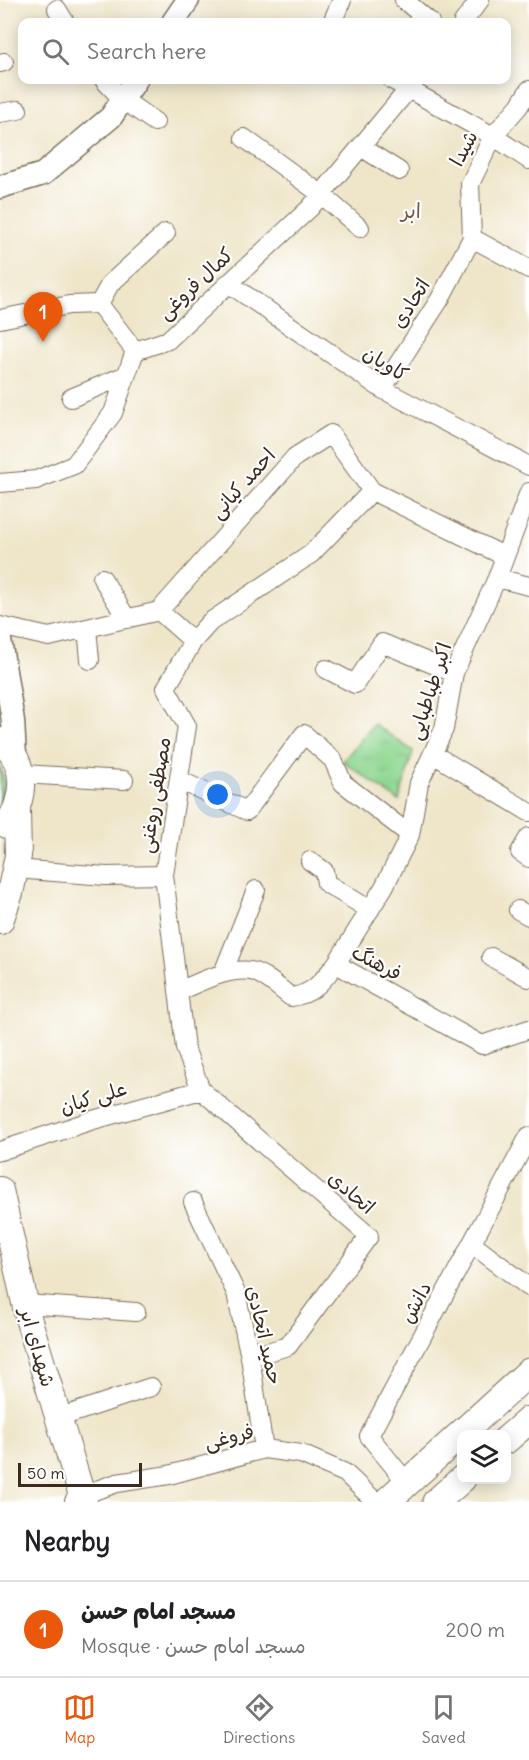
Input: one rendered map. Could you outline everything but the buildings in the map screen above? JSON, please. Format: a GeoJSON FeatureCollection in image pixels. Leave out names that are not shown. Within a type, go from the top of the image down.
{"type":"FeatureCollection","features":[{"type":"Feature","properties":{"kind":"main road"},"geometry":{"type":"LineString","coordinates":[[0,921],[10,893],[18,856],[17,811],[22,794],[12,757]]}},
{"type":"Feature","properties":{"kind":"main road"},"geometry":{"type":"LineString","coordinates":[[0,831],[6,827],[17,811]]}},
{"type":"Feature","properties":{"kind":"main road","name":"شهدای ابر"},"geometry":{"type":"LineString","coordinates":[[0,1190],[26,1304],[79,1500]]}},
{"type":"Feature","properties":{"kind":"main road"},"geometry":{"type":"LineString","coordinates":[[386,1502],[529,1372]]}},
{"type":"Feature","properties":{"kind":"main road"},"geometry":{"type":"LineString","coordinates":[[511,1436],[529,1420]]}},
{"type":"Feature","properties":{"kind":"main road"},"geometry":{"type":"LineString","coordinates":[[436,1502],[457,1483]]}},
{"type":"Feature","properties":{"kind":"street"},"geometry":{"type":"LineString","coordinates":[[176,18],[188,0]]}},
{"type":"Feature","properties":{"kind":"street"},"geometry":{"type":"LineString","coordinates":[[334,18],[342,0]]}},
{"type":"Feature","properties":{"kind":"street"},"geometry":{"type":"LineString","coordinates":[[404,0],[425,18]]}},
{"type":"Feature","properties":{"kind":"street"},"geometry":{"type":"LineString","coordinates":[[466,18],[480,0]]}},
{"type":"Feature","properties":{"kind":"street"},"geometry":{"type":"LineString","coordinates":[[108,84],[122,99],[155,122]]}},
{"type":"Feature","properties":{"kind":"street"},"geometry":{"type":"LineString","coordinates":[[0,187],[43,174],[111,117],[133,84]]}},
{"type":"Feature","properties":{"kind":"street","name":"کمال فروغی"},"geometry":{"type":"LineString","coordinates":[[135,351],[168,340],[322,195],[361,147],[404,84]]}},
{"type":"Feature","properties":{"kind":"street"},"geometry":{"type":"LineString","coordinates":[[408,84],[529,160]]}},
{"type":"Feature","properties":{"kind":"street","name":"شیدا"},"geometry":{"type":"LineString","coordinates":[[472,238],[470,184],[493,136],[519,106],[529,90]]}},
{"type":"Feature","properties":{"kind":"street"},"geometry":{"type":"LineString","coordinates":[[244,138],[322,195],[360,228]]}},
{"type":"Feature","properties":{"kind":"street"},"geometry":{"type":"LineString","coordinates":[[361,147],[399,171]]}},
{"type":"Feature","properties":{"kind":"street"},"geometry":{"type":"LineString","coordinates":[[99,304],[110,284],[166,233]]}},
{"type":"Feature","properties":{"kind":"street"},"geometry":{"type":"LineString","coordinates":[[472,238],[529,269]]}},
{"type":"Feature","properties":{"kind":"street","name":"اتحادی"},"geometry":{"type":"LineString","coordinates":[[382,389],[440,299],[472,238]]}},
{"type":"Feature","properties":{"kind":"street","name":"کاویان"},"geometry":{"type":"LineString","coordinates":[[228,283],[382,389],[529,466]]}},
{"type":"Feature","properties":{"kind":"street"},"geometry":{"type":"LineString","coordinates":[[0,319],[69,305],[99,304]]}},
{"type":"Feature","properties":{"kind":"street"},"geometry":{"type":"LineString","coordinates":[[0,483],[36,480],[74,465],[113,413],[135,351],[99,304]]}},
{"type":"Feature","properties":{"kind":"street"},"geometry":{"type":"LineString","coordinates":[[71,398],[126,375]]}},
{"type":"Feature","properties":{"kind":"street","name":"احمد کیانی"},"geometry":{"type":"LineString","coordinates":[[159,611],[295,457],[331,434],[372,491],[504,556]]}},
{"type":"Feature","properties":{"kind":"street","name":"مصطفی روغنی"},"geometry":{"type":"LineString","coordinates":[[201,1090],[185,1048],[164,875],[187,726],[166,688],[194,641],[210,622],[311,554],[372,491]]}},
{"type":"Feature","properties":{"kind":"street","name":"اکبر طباطبایی"},"geometry":{"type":"LineString","coordinates":[[336,964],[384,887],[410,835],[419,783],[444,729],[454,673],[497,578],[529,492]]}},
{"type":"Feature","properties":{"kind":"street"},"geometry":{"type":"LineString","coordinates":[[102,578],[127,619]]}},
{"type":"Feature","properties":{"kind":"street"},"geometry":{"type":"LineString","coordinates":[[497,578],[529,586]]}},
{"type":"Feature","properties":{"kind":"street"},"geometry":{"type":"LineString","coordinates":[[0,626],[49,637],[159,611],[194,641]]}},
{"type":"Feature","properties":{"kind":"street"},"geometry":{"type":"LineString","coordinates":[[87,628],[90,660]]}},
{"type":"Feature","properties":{"kind":"street"},"geometry":{"type":"LineString","coordinates":[[326,669],[354,684],[382,643],[454,673]]}},
{"type":"Feature","properties":{"kind":"street"},"geometry":{"type":"LineString","coordinates":[[1,655],[13,721],[12,757],[124,780]]}},
{"type":"Feature","properties":{"kind":"street"},"geometry":{"type":"LineString","coordinates":[[179,780],[247,811],[304,734],[333,760],[343,783],[410,835]]}},
{"type":"Feature","properties":{"kind":"street"},"geometry":{"type":"LineString","coordinates":[[433,754],[529,812]]}},
{"type":"Feature","properties":{"kind":"street"},"geometry":{"type":"LineString","coordinates":[[529,837],[520,852],[529,858]]}},
{"type":"Feature","properties":{"kind":"street"},"geometry":{"type":"LineString","coordinates":[[310,861],[324,871],[326,883],[370,910]]}},
{"type":"Feature","properties":{"kind":"street"},"geometry":{"type":"LineString","coordinates":[[15,869],[106,876],[164,875]]}},
{"type":"Feature","properties":{"kind":"street"},"geometry":{"type":"LineString","coordinates":[[223,973],[256,890]]}},
{"type":"Feature","properties":{"kind":"street"},"geometry":{"type":"LineString","coordinates":[[491,957],[527,981]]}},
{"type":"Feature","properties":{"kind":"street","name":"فرهنگ"},"geometry":{"type":"LineString","coordinates":[[178,991],[223,973],[251,971],[270,981],[291,997],[304,995],[318,985],[336,964],[482,1045],[529,1029]]}},
{"type":"Feature","properties":{"kind":"street","name":"اتحادی"},"geometry":{"type":"LineString","coordinates":[[201,1090],[369,1236],[288,1346],[250,1357]]}},
{"type":"Feature","properties":{"kind":"street","name":"علی کیان"},"geometry":{"type":"LineString","coordinates":[[0,1151],[93,1120],[201,1090]]}},
{"type":"Feature","properties":{"kind":"street","name":"دانش"},"geometry":{"type":"LineString","coordinates":[[407,1483],[369,1436],[529,1136]]}},
{"type":"Feature","properties":{"kind":"street","name":"حمید اتحادی"},"geometry":{"type":"LineString","coordinates":[[193,1202],[236,1293],[250,1357],[264,1449]]}},
{"type":"Feature","properties":{"kind":"street"},"geometry":{"type":"LineString","coordinates":[[471,1244],[529,1287]]}},
{"type":"Feature","properties":{"kind":"street"},"geometry":{"type":"LineString","coordinates":[[26,1304],[136,1312]]}},
{"type":"Feature","properties":{"kind":"street"},"geometry":{"type":"LineString","coordinates":[[58,1418],[151,1388]]}},
{"type":"Feature","properties":{"kind":"street","name":"فروغی"},"geometry":{"type":"LineString","coordinates":[[79,1500],[117,1484],[169,1475],[264,1449],[301,1454],[345,1473],[376,1502]]}},
{"type":"Feature","properties":{"kind":"green space"},"geometry":{"type":"Polygon","coordinates":[[[374,724],[413,751],[399,801],[343,761],[374,724]]]}},
{"type":"Feature","properties":{"kind":"green space"},"geometry":{"type":"Polygon","coordinates":[[[0,765],[5,785],[0,804],[0,765]]]}},
{"type":"Feature","properties":{"kind":"place","name":"مسجد امام حسن"},"geometry":{"type":"Point","coordinates":[43,342]}},
{"type":"Feature","properties":{"kind":"district","name":"ابر"},"geometry":{"type":"Point","coordinates":[411,210]}}]}
